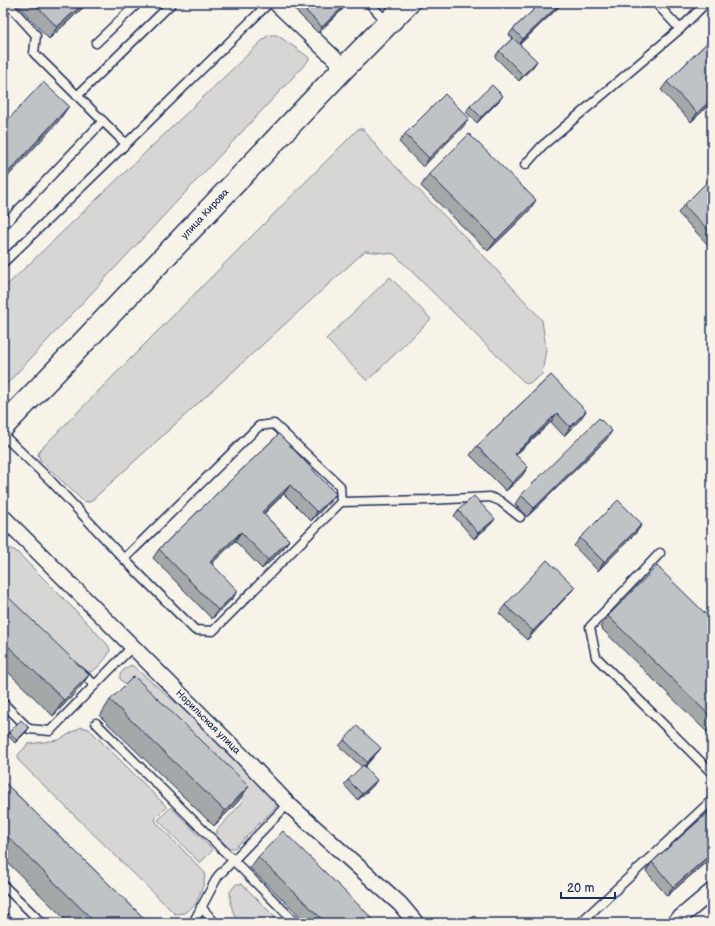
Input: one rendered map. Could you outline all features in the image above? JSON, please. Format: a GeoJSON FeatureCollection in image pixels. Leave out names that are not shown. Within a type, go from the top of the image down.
{"type":"FeatureCollection","features":[{"type":"Feature","properties":{"kind":"main road","name":"улица Кирова"},"geometry":{"type":"LineString","coordinates":[[3,426],[344,68],[408,3]]}},
{"type":"Feature","properties":{"kind":"street"},"geometry":{"type":"LineString","coordinates":[[276,3],[344,68]]}},
{"type":"Feature","properties":{"kind":"street","name":"Норильская улица"},"geometry":{"type":"LineString","coordinates":[[6,526],[132,647],[288,804],[400,904],[416,923]]}},
{"type":"Feature","properties":{"kind":"street"},"geometry":{"type":"LineString","coordinates":[[674,923],[712,891]]}},
{"type":"Feature","properties":{"kind":"lane"},"geometry":{"type":"LineString","coordinates":[[6,3],[36,35],[34,53],[126,144]]}},
{"type":"Feature","properties":{"kind":"lane"},"geometry":{"type":"LineString","coordinates":[[96,43],[136,5],[136,3]]}},
{"type":"Feature","properties":{"kind":"lane"},"geometry":{"type":"LineString","coordinates":[[78,96],[172,3]]}},
{"type":"Feature","properties":{"kind":"lane"},"geometry":{"type":"LineString","coordinates":[[3,263],[269,3]]}},
{"type":"Feature","properties":{"kind":"lane"},"geometry":{"type":"LineString","coordinates":[[370,3],[388,23]]}},
{"type":"Feature","properties":{"kind":"lane"},"geometry":{"type":"LineString","coordinates":[[656,3],[680,29]]}},
{"type":"Feature","properties":{"kind":"lane"},"geometry":{"type":"LineString","coordinates":[[525,165],[542,146],[680,29],[706,3]]}},
{"type":"Feature","properties":{"kind":"lane"},"geometry":{"type":"LineString","coordinates":[[3,226],[103,121]]}},
{"type":"Feature","properties":{"kind":"lane"},"geometry":{"type":"LineString","coordinates":[[124,559],[259,426],[274,424],[340,486],[341,502]]}},
{"type":"Feature","properties":{"kind":"lane"},"geometry":{"type":"LineString","coordinates":[[3,435],[50,480],[124,559],[195,630],[212,631],[341,502],[490,497],[500,501],[520,517]]}},
{"type":"Feature","properties":{"kind":"lane"},"geometry":{"type":"LineString","coordinates":[[660,553],[590,627],[596,657],[712,773]]}},
{"type":"Feature","properties":{"kind":"lane"},"geometry":{"type":"LineString","coordinates":[[3,703],[29,729],[50,731],[132,647]]}},
{"type":"Feature","properties":{"kind":"lane"},"geometry":{"type":"LineString","coordinates":[[73,665],[95,685]]}},
{"type":"Feature","properties":{"kind":"lane"},"geometry":{"type":"LineString","coordinates":[[96,723],[296,923]]}},
{"type":"Feature","properties":{"kind":"lane"},"geometry":{"type":"LineString","coordinates":[[580,923],[712,800]]}},
{"type":"Feature","properties":{"kind":"lane"},"geometry":{"type":"LineString","coordinates":[[193,923],[218,876],[288,804]]}},
{"type":"Feature","properties":{"kind":"lane"},"geometry":{"type":"LineString","coordinates":[[3,885],[42,923]]}},
{"type":"Feature","properties":{"kind":"lane"},"geometry":{"type":"LineString","coordinates":[[201,907],[215,923]]}},
{"type":"Feature","properties":{"kind":"shaded area"},"geometry":{"type":"Polygon","coordinates":[[[277,35],[307,56],[309,58],[308,61],[3,388],[3,289],[267,36],[277,35]]]}},
{"type":"Feature","properties":{"kind":"shaded area"},"geometry":{"type":"Polygon","coordinates":[[[358,129],[363,129],[383,154],[482,254],[542,320],[546,349],[542,374],[532,382],[526,384],[394,254],[365,251],[90,502],[83,501],[40,460],[38,454],[40,450],[358,129]]]}},
{"type":"Feature","properties":{"kind":"shaded area"},"geometry":{"type":"Polygon","coordinates":[[[390,277],[431,319],[367,381],[326,339],[390,277]]]}},
{"type":"Feature","properties":{"kind":"shaded area"},"geometry":{"type":"Polygon","coordinates":[[[3,548],[16,551],[108,645],[110,650],[109,653],[96,669],[88,672],[84,670],[3,596],[3,548]]]}},
{"type":"Feature","properties":{"kind":"shaded area"},"geometry":{"type":"Polygon","coordinates":[[[132,665],[192,717],[276,802],[277,806],[235,848],[229,848],[217,836],[217,830],[242,803],[243,799],[120,679],[123,670],[132,665]]]}},
{"type":"Feature","properties":{"kind":"shaded area"},"geometry":{"type":"Polygon","coordinates":[[[81,727],[89,729],[166,806],[166,808],[155,819],[156,822],[205,873],[204,883],[196,904],[184,913],[175,914],[19,761],[18,755],[28,744],[59,740],[81,727]]]}},
{"type":"Feature","properties":{"kind":"shaded area"},"geometry":{"type":"Polygon","coordinates":[[[171,807],[213,850],[200,863],[158,820],[171,807]]]}},
{"type":"Feature","properties":{"kind":"shaded area"},"geometry":{"type":"Polygon","coordinates":[[[236,884],[242,884],[281,923],[240,923],[233,912],[230,900],[230,892],[236,884]]]}},
{"type":"Feature","properties":{"kind":"building"},"geometry":{"type":"Polygon","coordinates":[[[34,3],[84,3],[57,27],[34,3]]]}},
{"type":"Feature","properties":{"kind":"building"},"geometry":{"type":"Polygon","coordinates":[[[298,3],[347,3],[322,27],[298,3]]]}},
{"type":"Feature","properties":{"kind":"building"},"geometry":{"type":"Polygon","coordinates":[[[541,3],[561,3],[523,39],[513,29],[541,3]]]}},
{"type":"Feature","properties":{"kind":"building"},"geometry":{"type":"Polygon","coordinates":[[[513,38],[537,61],[523,75],[499,51],[513,38]]]}},
{"type":"Feature","properties":{"kind":"building"},"geometry":{"type":"Polygon","coordinates":[[[712,38],[712,99],[697,113],[667,82],[712,38]]]}},
{"type":"Feature","properties":{"kind":"building"},"geometry":{"type":"Polygon","coordinates":[[[43,82],[69,106],[3,178],[3,125],[43,82]]]}},
{"type":"Feature","properties":{"kind":"building"},"geometry":{"type":"Polygon","coordinates":[[[492,85],[503,96],[481,117],[470,106],[492,85]]]}},
{"type":"Feature","properties":{"kind":"building"},"geometry":{"type":"Polygon","coordinates":[[[445,94],[469,118],[429,158],[405,134],[445,94]]]}},
{"type":"Feature","properties":{"kind":"building"},"geometry":{"type":"Polygon","coordinates":[[[469,134],[536,200],[496,240],[429,174],[469,134]]]}},
{"type":"Feature","properties":{"kind":"building"},"geometry":{"type":"Polygon","coordinates":[[[712,177],[712,234],[684,205],[712,177]]]}},
{"type":"Feature","properties":{"kind":"building"},"geometry":{"type":"Polygon","coordinates":[[[551,375],[586,411],[570,427],[557,413],[515,454],[528,467],[512,483],[477,446],[551,375]]]}},
{"type":"Feature","properties":{"kind":"building"},"geometry":{"type":"Polygon","coordinates":[[[599,418],[612,431],[534,508],[521,495],[599,418]]]}},
{"type":"Feature","properties":{"kind":"building"},"geometry":{"type":"Polygon","coordinates":[[[279,434],[336,494],[317,512],[290,485],[262,512],[289,540],[268,560],[241,532],[210,562],[238,591],[218,610],[159,549],[279,434]]]}},
{"type":"Feature","properties":{"kind":"building"},"geometry":{"type":"Polygon","coordinates":[[[474,496],[495,519],[478,533],[458,510],[474,496]]]}},
{"type":"Feature","properties":{"kind":"building"},"geometry":{"type":"Polygon","coordinates":[[[618,500],[642,524],[604,562],[580,538],[618,500]]]}},
{"type":"Feature","properties":{"kind":"building"},"geometry":{"type":"Polygon","coordinates":[[[547,560],[575,587],[533,631],[505,605],[547,560]]]}},
{"type":"Feature","properties":{"kind":"building"},"geometry":{"type":"Polygon","coordinates":[[[657,566],[712,620],[712,718],[608,616],[657,566]]]}},
{"type":"Feature","properties":{"kind":"building"},"geometry":{"type":"Polygon","coordinates":[[[5,594],[89,675],[64,700],[3,641],[3,596],[5,594]]]}},
{"type":"Feature","properties":{"kind":"building"},"geometry":{"type":"Polygon","coordinates":[[[134,676],[249,786],[225,811],[110,700],[134,676]]]}},
{"type":"Feature","properties":{"kind":"building"},"geometry":{"type":"Polygon","coordinates":[[[21,720],[29,728],[17,740],[9,732],[21,720]]]}},
{"type":"Feature","properties":{"kind":"building"},"geometry":{"type":"Polygon","coordinates":[[[357,726],[381,748],[367,762],[344,740],[357,726]]]}},
{"type":"Feature","properties":{"kind":"building"},"geometry":{"type":"Polygon","coordinates":[[[363,765],[377,780],[362,794],[348,780],[363,765]]]}},
{"type":"Feature","properties":{"kind":"building"},"geometry":{"type":"Polygon","coordinates":[[[3,781],[149,923],[96,923],[3,832],[3,781]]]}},
{"type":"Feature","properties":{"kind":"building"},"geometry":{"type":"Polygon","coordinates":[[[712,809],[712,853],[673,887],[652,862],[712,809]]]}},
{"type":"Feature","properties":{"kind":"building"},"geometry":{"type":"Polygon","coordinates":[[[283,831],[377,923],[326,923],[258,857],[283,831]]]}},
{"type":"Feature","properties":{"kind":"building"},"geometry":{"type":"Polygon","coordinates":[[[3,909],[17,923],[3,923],[3,909]]]}},
{"type":"Feature","properties":{"kind":"building"},"geometry":{"type":"Polygon","coordinates":[[[474,916],[482,923],[467,923],[474,916]]]}}]}
